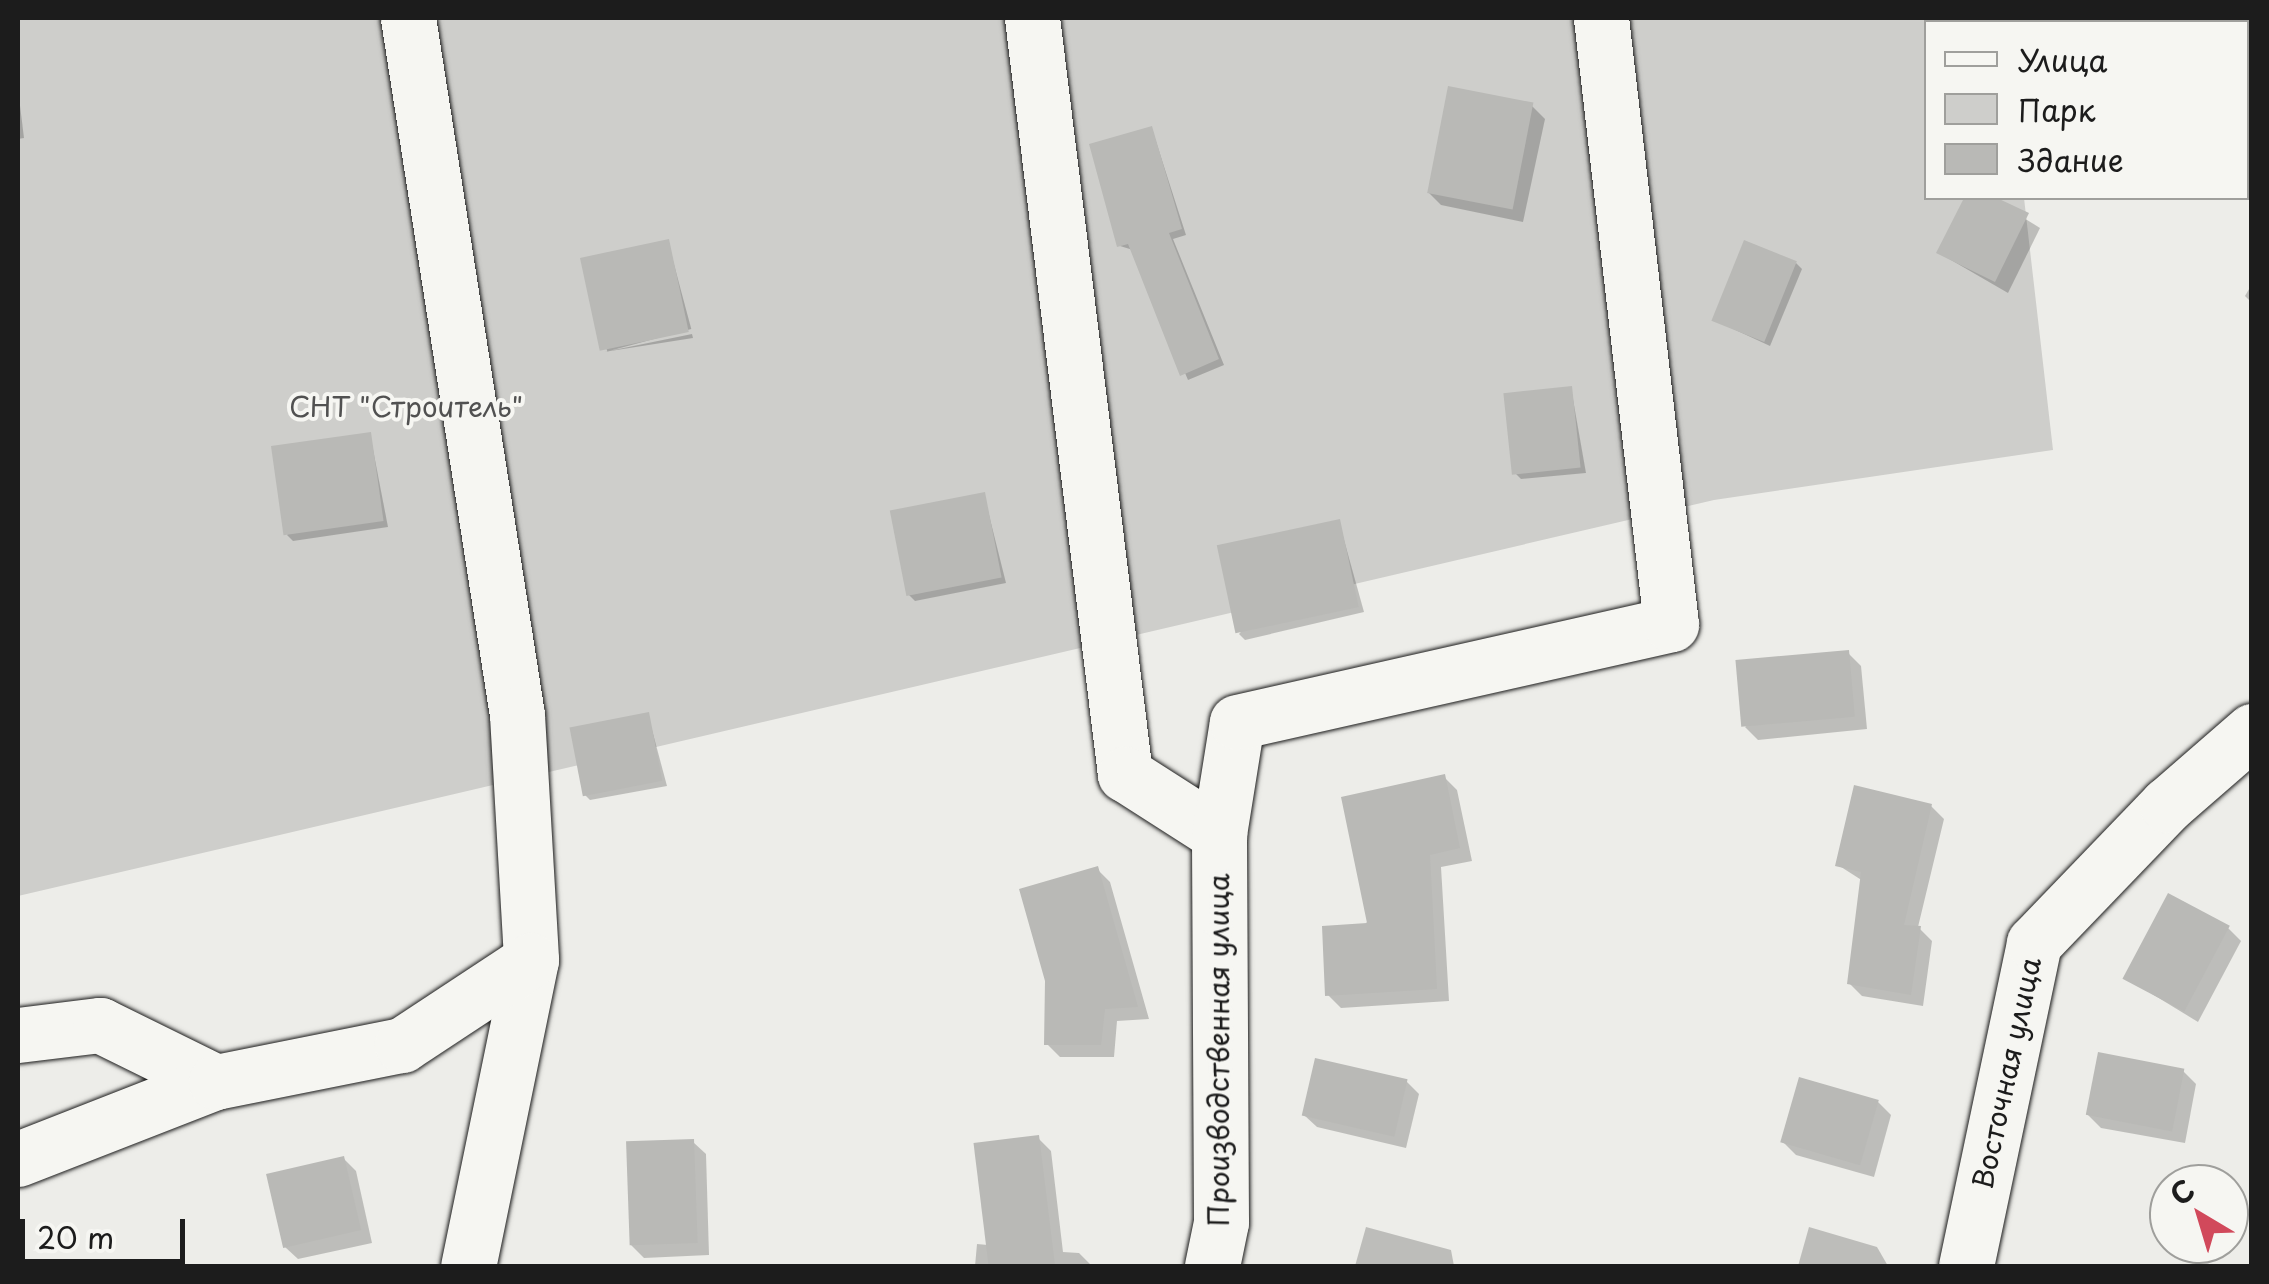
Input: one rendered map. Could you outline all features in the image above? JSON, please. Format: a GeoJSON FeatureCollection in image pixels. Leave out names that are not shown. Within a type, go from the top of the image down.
{"type":"FeatureCollection","features":[{"type":"Feature","properties":{"kind":"street"},"geometry":{"type":"LineString","coordinates":[[408,18],[517,715],[531,960],[468,1266]]}},
{"type":"Feature","properties":{"kind":"street"},"geometry":{"type":"LineString","coordinates":[[1032,18],[1125,774],[1218,834]]}},
{"type":"Feature","properties":{"kind":"street","name":"Производственная улица"},"geometry":{"type":"LineString","coordinates":[[1212,1266],[1221,1222],[1218,834],[1237,722],[1671,624],[1601,18]]}},
{"type":"Feature","properties":{"kind":"street","name":"Восточная улица"},"geometry":{"type":"LineString","coordinates":[[1966,1266],[2034,943],[2167,805],[2252,731]]}},
{"type":"Feature","properties":{"kind":"street"},"geometry":{"type":"LineString","coordinates":[[18,1159],[216,1082],[402,1045],[531,960]]}},
{"type":"Feature","properties":{"kind":"street"},"geometry":{"type":"LineString","coordinates":[[18,1035],[100,1024],[216,1082]]}},
{"type":"Feature","properties":{"kind":"green space","name":"СНТ \"Строитель\""},"geometry":{"type":"Polygon","coordinates":[[[18,18],[2003,18],[1924,20],[1924,200],[2024,200],[2053,450],[1714,500],[18,896],[18,18]]]}},
{"type":"Feature","properties":{"kind":"building"},"geometry":{"type":"Polygon","coordinates":[[[1448,86],[1533,103],[1513,210],[1427,193],[1448,86]]]}},
{"type":"Feature","properties":{"kind":"building"},"geometry":{"type":"Polygon","coordinates":[[[1152,126],[1182,229],[1169,233],[1219,359],[1180,376],[1128,244],[1117,247],[1089,144],[1152,126]]]}},
{"type":"Feature","properties":{"kind":"building"},"geometry":{"type":"Polygon","coordinates":[[[1963,200],[2001,200],[2029,213],[1995,282],[1936,253],[1963,200]]]}},
{"type":"Feature","properties":{"kind":"building"},"geometry":{"type":"Polygon","coordinates":[[[669,239],[689,332],[600,351],[580,258],[669,239]]]}},
{"type":"Feature","properties":{"kind":"building"},"geometry":{"type":"Polygon","coordinates":[[[1744,240],[1797,261],[1764,342],[1711,321],[1744,240]]]}},
{"type":"Feature","properties":{"kind":"building"},"geometry":{"type":"Polygon","coordinates":[[[1572,386],[1581,468],[1512,475],[1503,393],[1572,386]]]}},
{"type":"Feature","properties":{"kind":"building"},"geometry":{"type":"Polygon","coordinates":[[[371,432],[384,521],[284,535],[271,446],[371,432]]]}},
{"type":"Feature","properties":{"kind":"building"},"geometry":{"type":"Polygon","coordinates":[[[985,492],[1002,577],[906,596],[890,511],[985,492]]]}},
{"type":"Feature","properties":{"kind":"building"},"geometry":{"type":"Polygon","coordinates":[[[1340,519],[1359,607],[1235,633],[1217,545],[1340,519]]]}},
{"type":"Feature","properties":{"kind":"building"},"geometry":{"type":"Polygon","coordinates":[[[1849,650],[1855,717],[1741,727],[1735,660],[1849,650]]]}},
{"type":"Feature","properties":{"kind":"building"},"geometry":{"type":"Polygon","coordinates":[[[649,712],[662,781],[583,796],[569,727],[649,712]]]}},
{"type":"Feature","properties":{"kind":"building"},"geometry":{"type":"Polygon","coordinates":[[[1445,774],[1460,848],[1430,855],[1437,989],[1325,996],[1322,926],[1367,923],[1341,797],[1445,774]]]}},
{"type":"Feature","properties":{"kind":"building"},"geometry":{"type":"Polygon","coordinates":[[[1854,785],[1932,804],[1904,925],[1921,926],[1911,995],[1847,984],[1861,872],[1835,866],[1854,785]]]}},
{"type":"Feature","properties":{"kind":"building"},"geometry":{"type":"Polygon","coordinates":[[[1098,866],[1138,1007],[1105,1009],[1101,1045],[1044,1045],[1045,981],[1019,889],[1098,866]]]}},
{"type":"Feature","properties":{"kind":"building"},"geometry":{"type":"Polygon","coordinates":[[[2168,893],[2230,926],[2184,1012],[2122,979],[2168,893]]]}},
{"type":"Feature","properties":{"kind":"building"},"geometry":{"type":"Polygon","coordinates":[[[2098,1052],[2184,1069],[2172,1132],[2086,1115],[2098,1052]]]}},
{"type":"Feature","properties":{"kind":"building"},"geometry":{"type":"Polygon","coordinates":[[[1315,1058],[1408,1079],[1394,1137],[1302,1115],[1315,1058]]]}},
{"type":"Feature","properties":{"kind":"building"},"geometry":{"type":"Polygon","coordinates":[[[1799,1077],[1879,1100],[1860,1165],[1780,1142],[1799,1077]]]}},
{"type":"Feature","properties":{"kind":"building"},"geometry":{"type":"Polygon","coordinates":[[[1039,1135],[1055,1266],[989,1266],[973,1143],[1039,1135]]]}},
{"type":"Feature","properties":{"kind":"building"},"geometry":{"type":"Polygon","coordinates":[[[694,1139],[698,1243],[630,1245],[626,1141],[694,1139]]]}},
{"type":"Feature","properties":{"kind":"building"},"geometry":{"type":"Polygon","coordinates":[[[344,1156],[361,1230],[283,1248],[266,1174],[344,1156]]]}}]}
